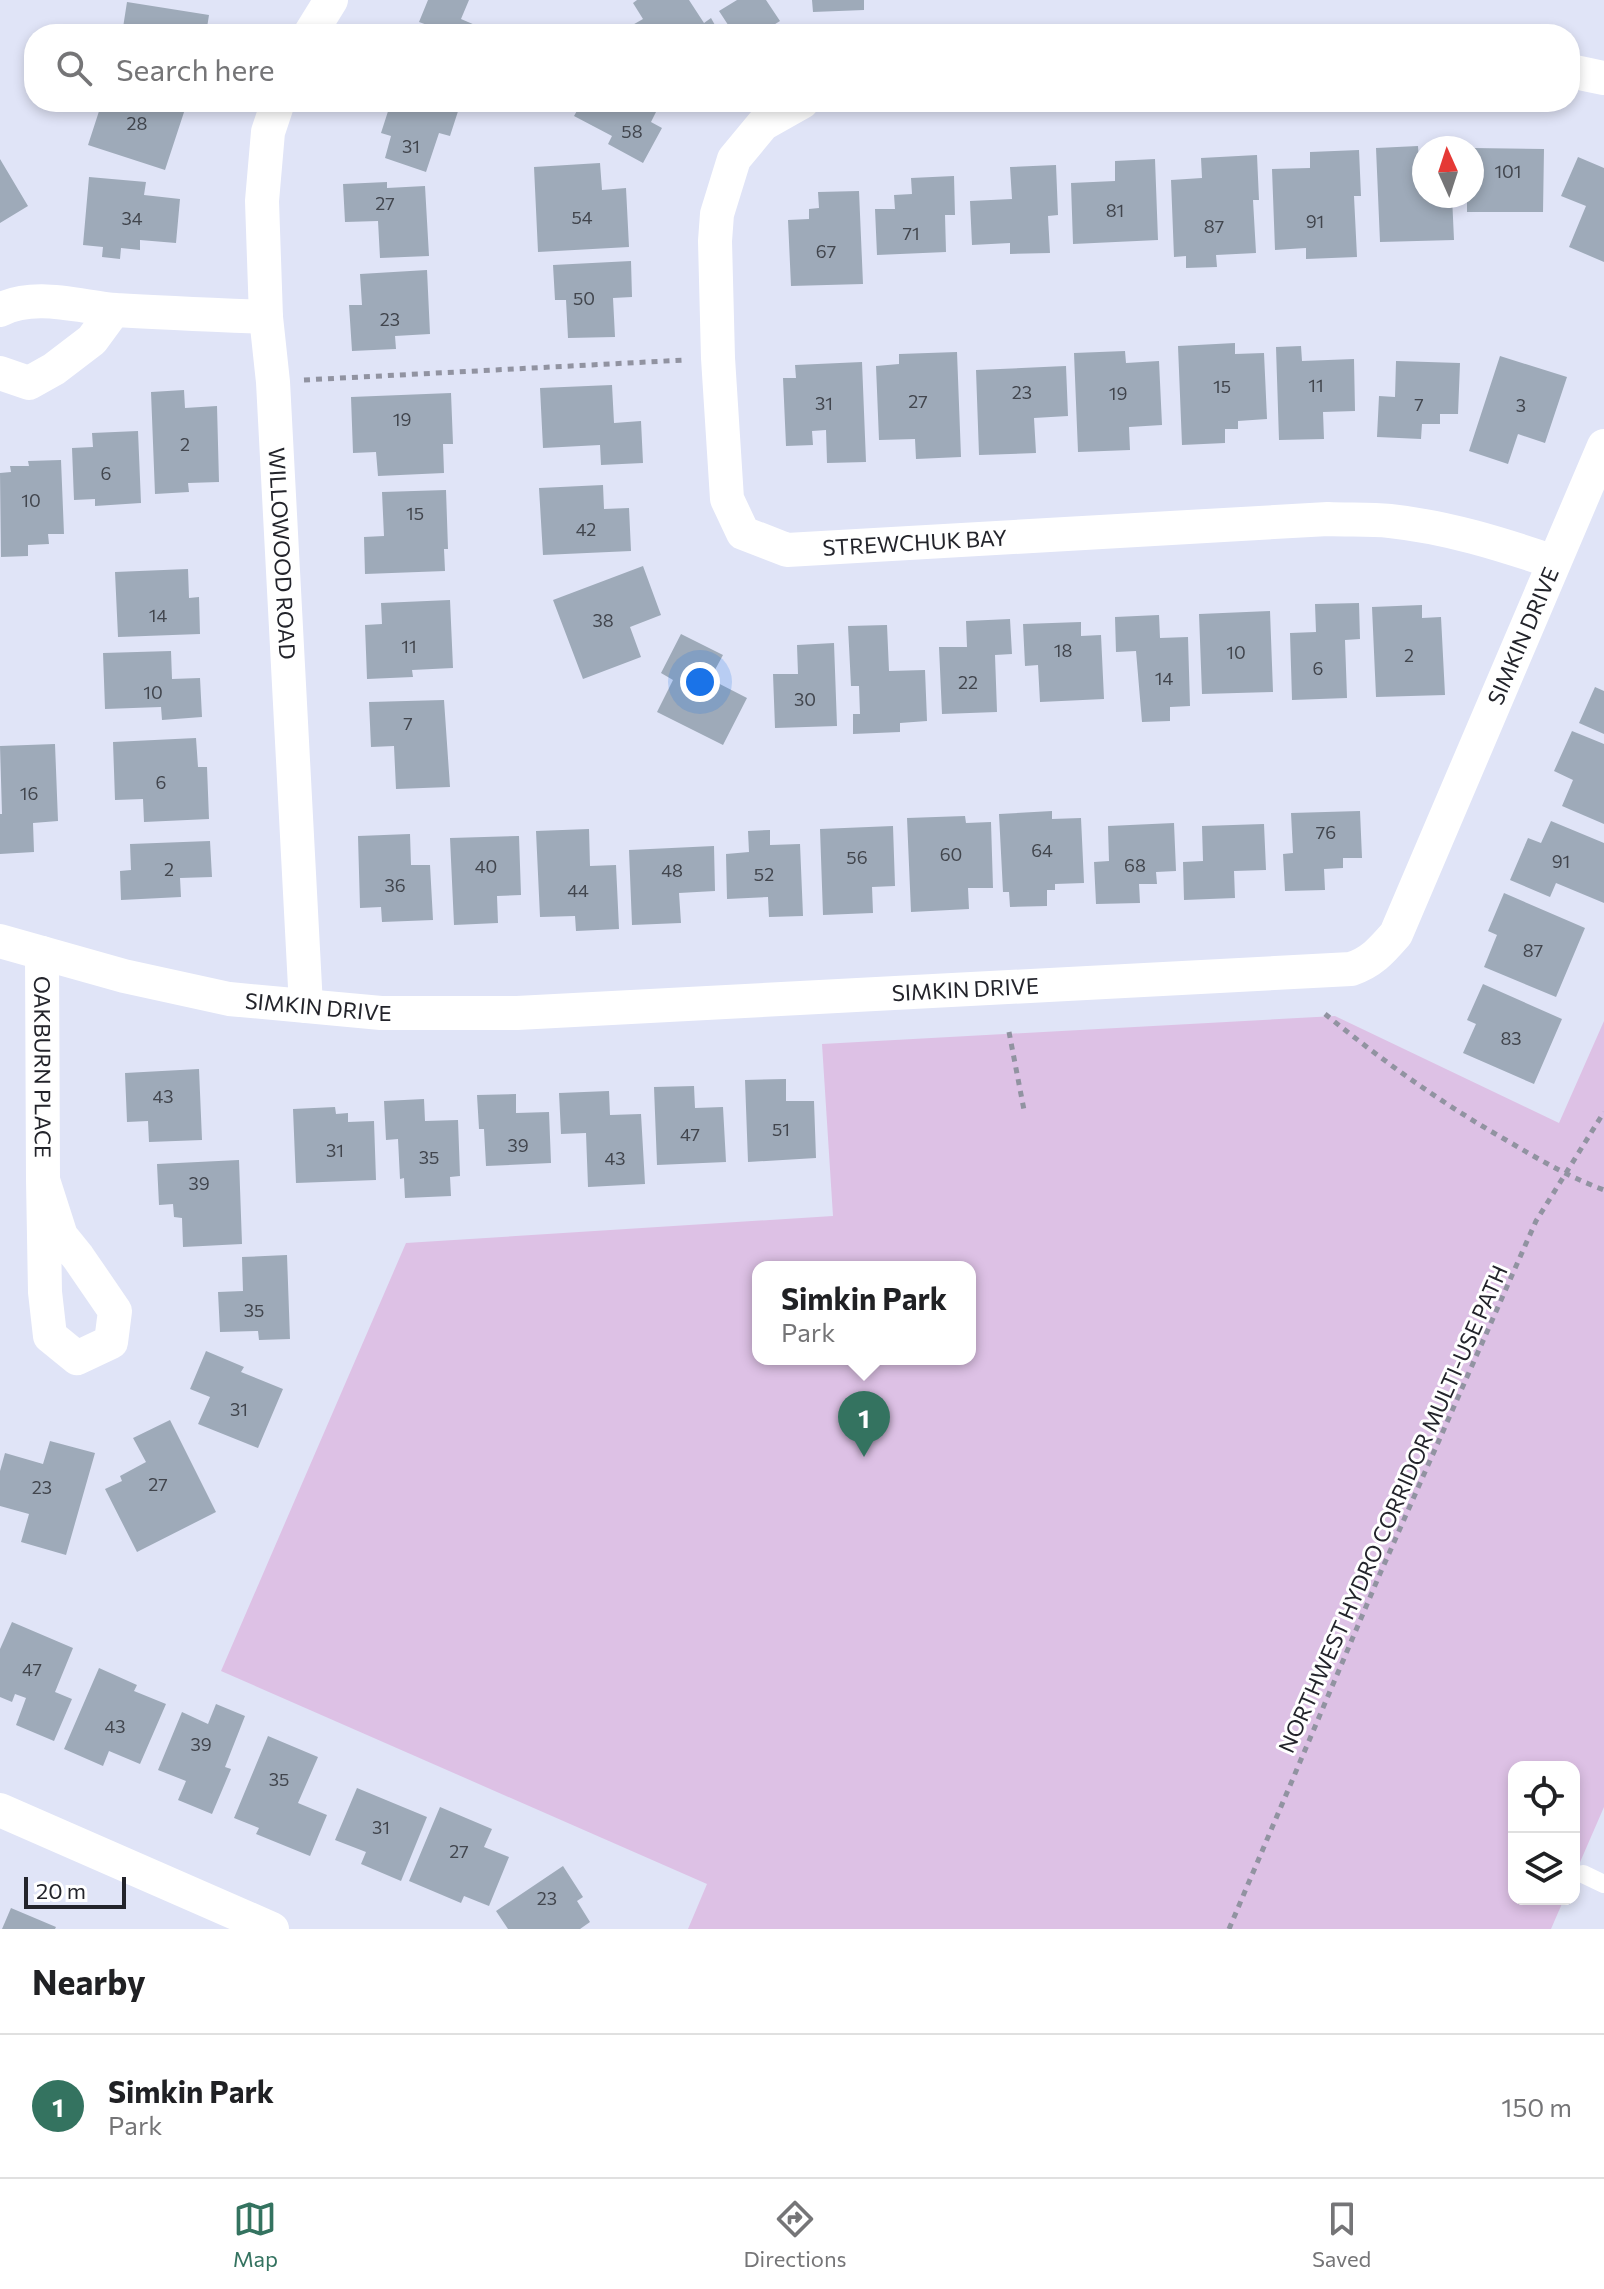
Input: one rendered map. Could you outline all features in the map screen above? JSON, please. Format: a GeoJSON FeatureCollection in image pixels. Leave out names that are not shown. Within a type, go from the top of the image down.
{"type":"FeatureCollection","features":[{"type":"Feature","properties":{"kind":"street"},"geometry":{"type":"LineString","coordinates":[[316,24],[331,0]]}},
{"type":"Feature","properties":{"kind":"street"},"geometry":{"type":"LineString","coordinates":[[1580,73],[1604,78]]}},
{"type":"Feature","properties":{"kind":"street","name":"WILLOWOOD ROAD"},"geometry":{"type":"LineString","coordinates":[[275,112],[268,132],[262,201],[266,317],[273,382],[306,1006]]}},
{"type":"Feature","properties":{"kind":"street","name":"STREWCHUK BAY"},"geometry":{"type":"LineString","coordinates":[[784,112],[763,124],[734,159],[717,214],[718,358],[727,499],[743,533],[787,550],[1343,520],[1389,521],[1496,542],[1554,562]]}},
{"type":"Feature","properties":{"kind":"street"},"geometry":{"type":"LineString","coordinates":[[0,310],[14,302],[53,303],[114,310],[266,317]]}},
{"type":"Feature","properties":{"kind":"street"},"geometry":{"type":"LineString","coordinates":[[0,373],[29,383],[54,369],[92,340],[114,310]]}},
{"type":"Feature","properties":{"kind":"street","name":"SIMKIN DRIVE"},"geometry":{"type":"LineString","coordinates":[[0,941],[195,993],[381,1013],[517,1013],[1351,969],[1376,956],[1396,934],[1604,446]]}},
{"type":"Feature","properties":{"kind":"street","name":"OAKBURN PLACE"},"geometry":{"type":"LineString","coordinates":[[42,953],[43,1180]]}},
{"type":"Feature","properties":{"kind":"street"},"geometry":{"type":"LineString","coordinates":[[0,1810],[272,1929]]}},
{"type":"Feature","properties":{"kind":"lane"},"geometry":{"type":"LineString","coordinates":[[1583,1874],[1604,1884]]}},
{"type":"Feature","properties":{"kind":"path"},"geometry":{"type":"LineString","coordinates":[[273,382],[718,358]]}},
{"type":"Feature","properties":{"kind":"path"},"geometry":{"type":"LineString","coordinates":[[1325,1014],[1452,1109],[1564,1174],[1604,1190]]}},
{"type":"Feature","properties":{"kind":"path"},"geometry":{"type":"LineString","coordinates":[[1009,1032],[1024,1110]]}},
{"type":"Feature","properties":{"kind":"path","name":"NORTHWEST HYDRO CORRIDOR MULTI-USE PATH"},"geometry":{"type":"LineString","coordinates":[[1229,1929],[1379,1576],[1530,1235],[1604,1112]]}},
{"type":"Feature","properties":{"kind":"shaded area"},"geometry":{"type":"Polygon","coordinates":[[[1335,1016],[1559,1123],[1604,1021],[1604,1807],[1580,1862],[1580,1761],[1508,1761],[1508,1905],[1561,1905],[1551,1929],[688,1929],[707,1884],[221,1671],[406,1243],[833,1216],[822,1044],[1335,1016]]]}},
{"type":"Feature","properties":{"kind":"building"},"geometry":{"type":"Polygon","coordinates":[[[428,0],[469,0],[461,19],[473,24],[419,22],[428,0]]]}},
{"type":"Feature","properties":{"kind":"building"},"geometry":{"type":"Polygon","coordinates":[[[637,0],[689,0],[704,23],[711,18],[714,24],[634,24],[643,19],[633,3],[637,0]]]}},
{"type":"Feature","properties":{"kind":"building"},"geometry":{"type":"Polygon","coordinates":[[[737,0],[766,0],[780,21],[775,24],[727,24],[719,11],[737,0]]]}},
{"type":"Feature","properties":{"kind":"building"},"geometry":{"type":"Polygon","coordinates":[[[812,0],[864,0],[864,10],[813,12],[812,0]]]}},
{"type":"Feature","properties":{"kind":"building"},"geometry":{"type":"Polygon","coordinates":[[[127,2],[209,15],[208,24],[124,24],[127,2]]]}},
{"type":"Feature","properties":{"kind":"building"},"geometry":{"type":"Polygon","coordinates":[[[99,112],[184,112],[165,170],[88,145],[99,112]]]}},
{"type":"Feature","properties":{"kind":"building"},"geometry":{"type":"Polygon","coordinates":[[[388,112],[458,112],[450,136],[439,133],[426,172],[385,158],[391,136],[381,133],[388,112]]]}},
{"type":"Feature","properties":{"kind":"building"},"geometry":{"type":"Polygon","coordinates":[[[576,112],[656,112],[651,122],[662,128],[643,163],[608,144],[612,136],[574,116],[576,112]]]}},
{"type":"Feature","properties":{"kind":"building"},"geometry":{"type":"Polygon","coordinates":[[[1412,146],[1412,208],[1453,208],[1454,240],[1380,242],[1376,148],[1412,146]]]}},
{"type":"Feature","properties":{"kind":"building"},"geometry":{"type":"Polygon","coordinates":[[[1484,148],[1544,149],[1543,212],[1467,212],[1467,208],[1484,208],[1484,148]]]}},
{"type":"Feature","properties":{"kind":"building"},"geometry":{"type":"Polygon","coordinates":[[[1359,150],[1361,196],[1354,196],[1357,257],[1306,259],[1306,248],[1275,250],[1272,169],[1310,168],[1310,152],[1359,150]]]}},
{"type":"Feature","properties":{"kind":"building"},"geometry":{"type":"Polygon","coordinates":[[[1257,155],[1259,200],[1253,200],[1256,253],[1216,255],[1217,267],[1186,268],[1186,256],[1174,257],[1171,180],[1202,178],[1201,158],[1257,155]]]}},
{"type":"Feature","properties":{"kind":"building"},"geometry":{"type":"Polygon","coordinates":[[[1578,157],[1604,168],[1604,262],[1569,247],[1586,206],[1561,196],[1578,157]]]}},
{"type":"Feature","properties":{"kind":"building"},"geometry":{"type":"Polygon","coordinates":[[[0,159],[28,206],[0,223],[0,159]]]}},
{"type":"Feature","properties":{"kind":"building"},"geometry":{"type":"Polygon","coordinates":[[[1155,159],[1158,240],[1073,244],[1071,183],[1115,181],[1115,161],[1155,159]]]}},
{"type":"Feature","properties":{"kind":"building"},"geometry":{"type":"Polygon","coordinates":[[[600,163],[602,190],[626,188],[629,247],[538,252],[534,167],[600,163]]]}},
{"type":"Feature","properties":{"kind":"building"},"geometry":{"type":"Polygon","coordinates":[[[1056,165],[1058,215],[1048,216],[1050,253],[1010,254],[1010,243],[972,245],[970,201],[1012,199],[1010,167],[1056,165]]]}},
{"type":"Feature","properties":{"kind":"building"},"geometry":{"type":"Polygon","coordinates":[[[954,176],[955,215],[945,215],[946,252],[877,255],[875,209],[895,209],[894,195],[912,194],[911,178],[954,176]]]}},
{"type":"Feature","properties":{"kind":"building"},"geometry":{"type":"Polygon","coordinates":[[[89,177],[146,182],[144,195],[180,199],[176,243],[140,240],[140,250],[121,248],[120,259],[102,257],[103,247],[83,245],[89,177]]]}},
{"type":"Feature","properties":{"kind":"building"},"geometry":{"type":"Polygon","coordinates":[[[387,182],[387,188],[425,186],[429,256],[380,258],[378,221],[345,222],[343,184],[387,182]]]}},
{"type":"Feature","properties":{"kind":"building"},"geometry":{"type":"Polygon","coordinates":[[[859,191],[863,284],[791,286],[788,220],[809,219],[809,209],[819,208],[818,192],[859,191]]]}},
{"type":"Feature","properties":{"kind":"building"},"geometry":{"type":"Polygon","coordinates":[[[631,261],[632,297],[613,298],[615,337],[568,338],[566,300],[555,300],[553,265],[631,261]]]}},
{"type":"Feature","properties":{"kind":"building"},"geometry":{"type":"Polygon","coordinates":[[[427,270],[430,334],[395,336],[396,349],[352,351],[349,305],[362,305],[360,274],[427,270]]]}},
{"type":"Feature","properties":{"kind":"building"},"geometry":{"type":"Polygon","coordinates":[[[1235,343],[1235,354],[1264,353],[1267,419],[1238,421],[1238,429],[1225,429],[1225,443],[1182,445],[1178,346],[1235,343]]]}},
{"type":"Feature","properties":{"kind":"building"},"geometry":{"type":"Polygon","coordinates":[[[1301,346],[1302,361],[1354,359],[1355,411],[1323,412],[1324,439],[1279,440],[1276,347],[1301,346]]]}},
{"type":"Feature","properties":{"kind":"building"},"geometry":{"type":"Polygon","coordinates":[[[1125,351],[1126,363],[1159,361],[1162,425],[1129,427],[1130,450],[1078,452],[1074,353],[1125,351]]]}},
{"type":"Feature","properties":{"kind":"building"},"geometry":{"type":"Polygon","coordinates":[[[957,352],[961,457],[916,459],[915,439],[879,440],[876,366],[899,364],[899,354],[957,352]]]}},
{"type":"Feature","properties":{"kind":"building"},"geometry":{"type":"Polygon","coordinates":[[[1500,356],[1567,377],[1545,443],[1518,434],[1508,464],[1469,451],[1500,356]]]}},
{"type":"Feature","properties":{"kind":"building"},"geometry":{"type":"Polygon","coordinates":[[[1396,361],[1460,363],[1458,414],[1440,414],[1440,424],[1422,424],[1421,439],[1377,437],[1379,396],[1395,397],[1396,361]]]}},
{"type":"Feature","properties":{"kind":"building"},"geometry":{"type":"Polygon","coordinates":[[[862,362],[866,462],[827,463],[826,430],[812,431],[813,445],[786,446],[783,378],[796,378],[795,365],[862,362]]]}},
{"type":"Feature","properties":{"kind":"building"},"geometry":{"type":"Polygon","coordinates":[[[1066,366],[1068,416],[1034,418],[1036,453],[979,455],[976,370],[1066,366]]]}},
{"type":"Feature","properties":{"kind":"building"},"geometry":{"type":"Polygon","coordinates":[[[612,385],[614,423],[641,421],[643,463],[601,465],[600,445],[543,448],[540,388],[612,385]]]}},
{"type":"Feature","properties":{"kind":"building"},"geometry":{"type":"Polygon","coordinates":[[[184,390],[185,408],[217,406],[219,482],[188,483],[189,492],[155,494],[151,392],[184,390]]]}},
{"type":"Feature","properties":{"kind":"building"},"geometry":{"type":"Polygon","coordinates":[[[451,393],[453,444],[443,444],[444,473],[378,476],[376,452],[353,453],[351,397],[451,393]]]}},
{"type":"Feature","properties":{"kind":"building"},"geometry":{"type":"Polygon","coordinates":[[[138,431],[141,503],[95,506],[95,499],[74,500],[72,448],[93,447],[92,433],[138,431]]]}},
{"type":"Feature","properties":{"kind":"building"},"geometry":{"type":"Polygon","coordinates":[[[61,460],[64,534],[48,534],[49,544],[28,545],[28,556],[1,557],[0,473],[11,472],[10,466],[29,466],[28,461],[61,460]]]}},
{"type":"Feature","properties":{"kind":"building"},"geometry":{"type":"Polygon","coordinates":[[[603,485],[604,509],[629,508],[631,551],[543,555],[539,488],[603,485]]]}},
{"type":"Feature","properties":{"kind":"building"},"geometry":{"type":"Polygon","coordinates":[[[446,490],[448,549],[444,549],[445,571],[365,574],[364,537],[384,536],[382,492],[446,490]]]}},
{"type":"Feature","properties":{"kind":"building"},"geometry":{"type":"Polygon","coordinates":[[[643,566],[661,615],[630,627],[641,657],[583,679],[553,600],[643,566]]]}},
{"type":"Feature","properties":{"kind":"building"},"geometry":{"type":"Polygon","coordinates":[[[188,569],[189,598],[199,597],[200,634],[118,637],[115,572],[188,569]]]}},
{"type":"Feature","properties":{"kind":"building"},"geometry":{"type":"Polygon","coordinates":[[[450,600],[453,668],[412,670],[413,677],[367,679],[365,625],[382,624],[381,603],[450,600]]]}},
{"type":"Feature","properties":{"kind":"building"},"geometry":{"type":"Polygon","coordinates":[[[1359,603],[1360,639],[1345,640],[1347,698],[1292,700],[1290,633],[1316,632],[1315,604],[1359,603]]]}},
{"type":"Feature","properties":{"kind":"building"},"geometry":{"type":"Polygon","coordinates":[[[1422,605],[1422,618],[1441,617],[1445,695],[1376,697],[1372,607],[1422,605]]]}},
{"type":"Feature","properties":{"kind":"building"},"geometry":{"type":"Polygon","coordinates":[[[1270,611],[1273,692],[1202,694],[1199,614],[1270,611]]]}},
{"type":"Feature","properties":{"kind":"building"},"geometry":{"type":"Polygon","coordinates":[[[1159,615],[1160,638],[1188,637],[1190,706],[1170,707],[1170,721],[1142,722],[1136,651],[1116,652],[1115,617],[1159,615]]]}},
{"type":"Feature","properties":{"kind":"building"},"geometry":{"type":"Polygon","coordinates":[[[1010,619],[1012,654],[995,655],[997,712],[942,714],[939,647],[967,647],[966,621],[1010,619]]]}},
{"type":"Feature","properties":{"kind":"building"},"geometry":{"type":"Polygon","coordinates":[[[1081,622],[1081,636],[1101,635],[1104,699],[1040,702],[1038,665],[1025,666],[1023,624],[1081,622]]]}},
{"type":"Feature","properties":{"kind":"building"},"geometry":{"type":"Polygon","coordinates":[[[887,625],[889,671],[925,670],[927,721],[900,723],[900,732],[853,734],[853,714],[860,714],[859,686],[851,686],[848,626],[887,625]]]}},
{"type":"Feature","properties":{"kind":"building"},"geometry":{"type":"Polygon","coordinates":[[[681,634],[723,655],[710,679],[747,698],[723,745],[657,712],[673,680],[661,673],[681,634]]]}},
{"type":"Feature","properties":{"kind":"building"},"geometry":{"type":"Polygon","coordinates":[[[834,643],[837,726],[775,728],[773,674],[798,674],[797,645],[834,643]]]}},
{"type":"Feature","properties":{"kind":"building"},"geometry":{"type":"Polygon","coordinates":[[[171,651],[172,679],[200,678],[202,717],[162,720],[161,707],[105,709],[103,653],[171,651]]]}},
{"type":"Feature","properties":{"kind":"building"},"geometry":{"type":"Polygon","coordinates":[[[1595,687],[1604,691],[1604,734],[1579,723],[1595,687]]]}},
{"type":"Feature","properties":{"kind":"building"},"geometry":{"type":"Polygon","coordinates":[[[444,700],[450,787],[396,789],[394,746],[371,747],[369,702],[444,700]]]}},
{"type":"Feature","properties":{"kind":"building"},"geometry":{"type":"Polygon","coordinates":[[[1572,731],[1604,744],[1604,824],[1562,806],[1573,780],[1554,771],[1572,731]]]}},
{"type":"Feature","properties":{"kind":"building"},"geometry":{"type":"Polygon","coordinates":[[[196,738],[198,767],[207,767],[209,819],[144,822],[143,799],[115,800],[113,742],[196,738]]]}},
{"type":"Feature","properties":{"kind":"building"},"geometry":{"type":"Polygon","coordinates":[[[55,744],[58,821],[33,823],[34,852],[0,854],[0,746],[55,744]]]}},
{"type":"Feature","properties":{"kind":"building"},"geometry":{"type":"Polygon","coordinates":[[[1052,811],[1052,819],[1081,818],[1084,883],[1055,884],[1055,890],[1047,890],[1047,906],[1010,907],[1009,892],[1003,892],[999,814],[1052,811]]]}},
{"type":"Feature","properties":{"kind":"building"},"geometry":{"type":"Polygon","coordinates":[[[1360,811],[1362,858],[1343,858],[1343,868],[1324,869],[1325,890],[1285,891],[1283,854],[1293,853],[1291,813],[1360,811]]]}},
{"type":"Feature","properties":{"kind":"building"},"geometry":{"type":"Polygon","coordinates":[[[965,816],[966,823],[991,822],[993,888],[968,888],[969,909],[911,912],[907,818],[965,816]]]}},
{"type":"Feature","properties":{"kind":"building"},"geometry":{"type":"Polygon","coordinates":[[[1551,821],[1604,843],[1604,903],[1556,883],[1550,897],[1510,880],[1528,838],[1541,843],[1551,821]]]}},
{"type":"Feature","properties":{"kind":"building"},"geometry":{"type":"Polygon","coordinates":[[[1174,823],[1176,871],[1156,872],[1157,884],[1139,884],[1140,903],[1096,904],[1094,862],[1109,861],[1108,826],[1174,823]]]}},
{"type":"Feature","properties":{"kind":"building"},"geometry":{"type":"Polygon","coordinates":[[[1264,824],[1266,870],[1234,871],[1235,898],[1184,900],[1183,862],[1203,861],[1202,826],[1264,824]]]}},
{"type":"Feature","properties":{"kind":"building"},"geometry":{"type":"Polygon","coordinates":[[[893,826],[895,886],[872,887],[873,913],[823,915],[820,829],[893,826]]]}},
{"type":"Feature","properties":{"kind":"building"},"geometry":{"type":"Polygon","coordinates":[[[589,829],[590,866],[616,865],[619,929],[576,931],[575,916],[540,917],[536,831],[589,829]]]}},
{"type":"Feature","properties":{"kind":"building"},"geometry":{"type":"Polygon","coordinates":[[[770,830],[770,845],[800,844],[803,916],[769,917],[768,897],[727,899],[726,854],[749,852],[748,831],[770,830]]]}},
{"type":"Feature","properties":{"kind":"building"},"geometry":{"type":"Polygon","coordinates":[[[410,834],[411,865],[430,865],[433,920],[382,922],[381,907],[360,908],[358,836],[410,834]]]}},
{"type":"Feature","properties":{"kind":"building"},"geometry":{"type":"Polygon","coordinates":[[[519,836],[521,895],[497,896],[498,923],[454,925],[450,838],[519,836]]]}},
{"type":"Feature","properties":{"kind":"building"},"geometry":{"type":"Polygon","coordinates":[[[210,841],[212,877],[180,878],[181,897],[121,900],[120,871],[131,870],[130,844],[210,841]]]}},
{"type":"Feature","properties":{"kind":"building"},"geometry":{"type":"Polygon","coordinates":[[[714,846],[715,891],[679,893],[681,923],[632,925],[629,850],[714,846]]]}},
{"type":"Feature","properties":{"kind":"building"},"geometry":{"type":"Polygon","coordinates":[[[1504,893],[1585,928],[1556,997],[1484,967],[1497,935],[1488,931],[1504,893]]]}},
{"type":"Feature","properties":{"kind":"building"},"geometry":{"type":"Polygon","coordinates":[[[1483,984],[1562,1019],[1534,1084],[1463,1053],[1476,1024],[1467,1020],[1483,984]]]}},
{"type":"Feature","properties":{"kind":"building"},"geometry":{"type":"Polygon","coordinates":[[[199,1069],[202,1140],[149,1142],[148,1121],[127,1122],[125,1073],[199,1069]]]}},
{"type":"Feature","properties":{"kind":"building"},"geometry":{"type":"Polygon","coordinates":[[[786,1079],[786,1101],[814,1101],[816,1158],[748,1162],[745,1080],[786,1079]]]}},
{"type":"Feature","properties":{"kind":"building"},"geometry":{"type":"Polygon","coordinates":[[[694,1086],[695,1108],[723,1107],[726,1162],[657,1165],[654,1087],[694,1086]]]}},
{"type":"Feature","properties":{"kind":"building"},"geometry":{"type":"Polygon","coordinates":[[[609,1091],[610,1115],[641,1114],[645,1184],[588,1187],[586,1133],[561,1134],[559,1093],[609,1091]]]}},
{"type":"Feature","properties":{"kind":"building"},"geometry":{"type":"Polygon","coordinates":[[[516,1094],[516,1113],[549,1112],[551,1163],[486,1166],[484,1129],[479,1129],[477,1095],[516,1094]]]}},
{"type":"Feature","properties":{"kind":"building"},"geometry":{"type":"Polygon","coordinates":[[[424,1099],[425,1121],[458,1120],[460,1176],[450,1177],[451,1196],[405,1198],[404,1178],[400,1179],[398,1139],[386,1140],[384,1101],[424,1099]]]}},
{"type":"Feature","properties":{"kind":"building"},"geometry":{"type":"Polygon","coordinates":[[[335,1107],[336,1114],[348,1113],[348,1122],[374,1121],[376,1180],[296,1183],[293,1109],[335,1107]]]}},
{"type":"Feature","properties":{"kind":"building"},"geometry":{"type":"Polygon","coordinates":[[[239,1160],[242,1244],[183,1247],[182,1218],[174,1217],[173,1204],[159,1205],[157,1164],[239,1160]]]}},
{"type":"Feature","properties":{"kind":"building"},"geometry":{"type":"Polygon","coordinates":[[[287,1255],[290,1339],[259,1340],[258,1331],[220,1332],[218,1292],[243,1291],[242,1257],[287,1255]]]}},
{"type":"Feature","properties":{"kind":"building"},"geometry":{"type":"Polygon","coordinates":[[[206,1351],[244,1367],[241,1372],[283,1389],[258,1448],[198,1424],[210,1397],[190,1389],[206,1351]]]}},
{"type":"Feature","properties":{"kind":"building"},"geometry":{"type":"Polygon","coordinates":[[[170,1420],[216,1512],[137,1552],[105,1489],[122,1481],[120,1476],[146,1462],[133,1438],[170,1420]]]}},
{"type":"Feature","properties":{"kind":"building"},"geometry":{"type":"Polygon","coordinates":[[[50,1441],[95,1453],[66,1555],[21,1542],[29,1514],[0,1506],[0,1471],[5,1453],[43,1464],[50,1441]]]}},
{"type":"Feature","properties":{"kind":"building"},"geometry":{"type":"Polygon","coordinates":[[[12,1622],[73,1648],[55,1692],[72,1699],[54,1741],[16,1725],[26,1698],[15,1694],[12,1702],[0,1697],[0,1649],[12,1622]]]}},
{"type":"Feature","properties":{"kind":"building"},"geometry":{"type":"Polygon","coordinates":[[[99,1668],[137,1685],[134,1691],[166,1704],[140,1764],[109,1751],[103,1766],[64,1749],[99,1668]]]}},
{"type":"Feature","properties":{"kind":"building"},"geometry":{"type":"Polygon","coordinates":[[[216,1704],[245,1716],[225,1767],[231,1769],[212,1814],[178,1800],[186,1781],[158,1770],[182,1712],[208,1724],[216,1704]]]}},
{"type":"Feature","properties":{"kind":"building"},"geometry":{"type":"Polygon","coordinates":[[[268,1736],[318,1757],[298,1803],[327,1815],[310,1856],[256,1834],[259,1828],[234,1818],[268,1736]]]}},
{"type":"Feature","properties":{"kind":"building"},"geometry":{"type":"Polygon","coordinates":[[[357,1788],[427,1817],[401,1881],[361,1864],[366,1852],[335,1840],[357,1788]]]}},
{"type":"Feature","properties":{"kind":"building"},"geometry":{"type":"Polygon","coordinates":[[[440,1807],[492,1829],[484,1847],[509,1857],[489,1906],[464,1896],[461,1903],[409,1881],[440,1807]]]}},
{"type":"Feature","properties":{"kind":"building"},"geometry":{"type":"Polygon","coordinates":[[[563,1866],[583,1897],[577,1901],[590,1922],[580,1929],[508,1929],[496,1911],[563,1866]]]}},
{"type":"Feature","properties":{"kind":"building"},"geometry":{"type":"Polygon","coordinates":[[[11,1908],[56,1927],[2,1929],[11,1908]]]}},
{"type":"Feature","properties":{"kind":"place","name":"Simkin Park"},"geometry":{"type":"Point","coordinates":[864,1457]}}]}
